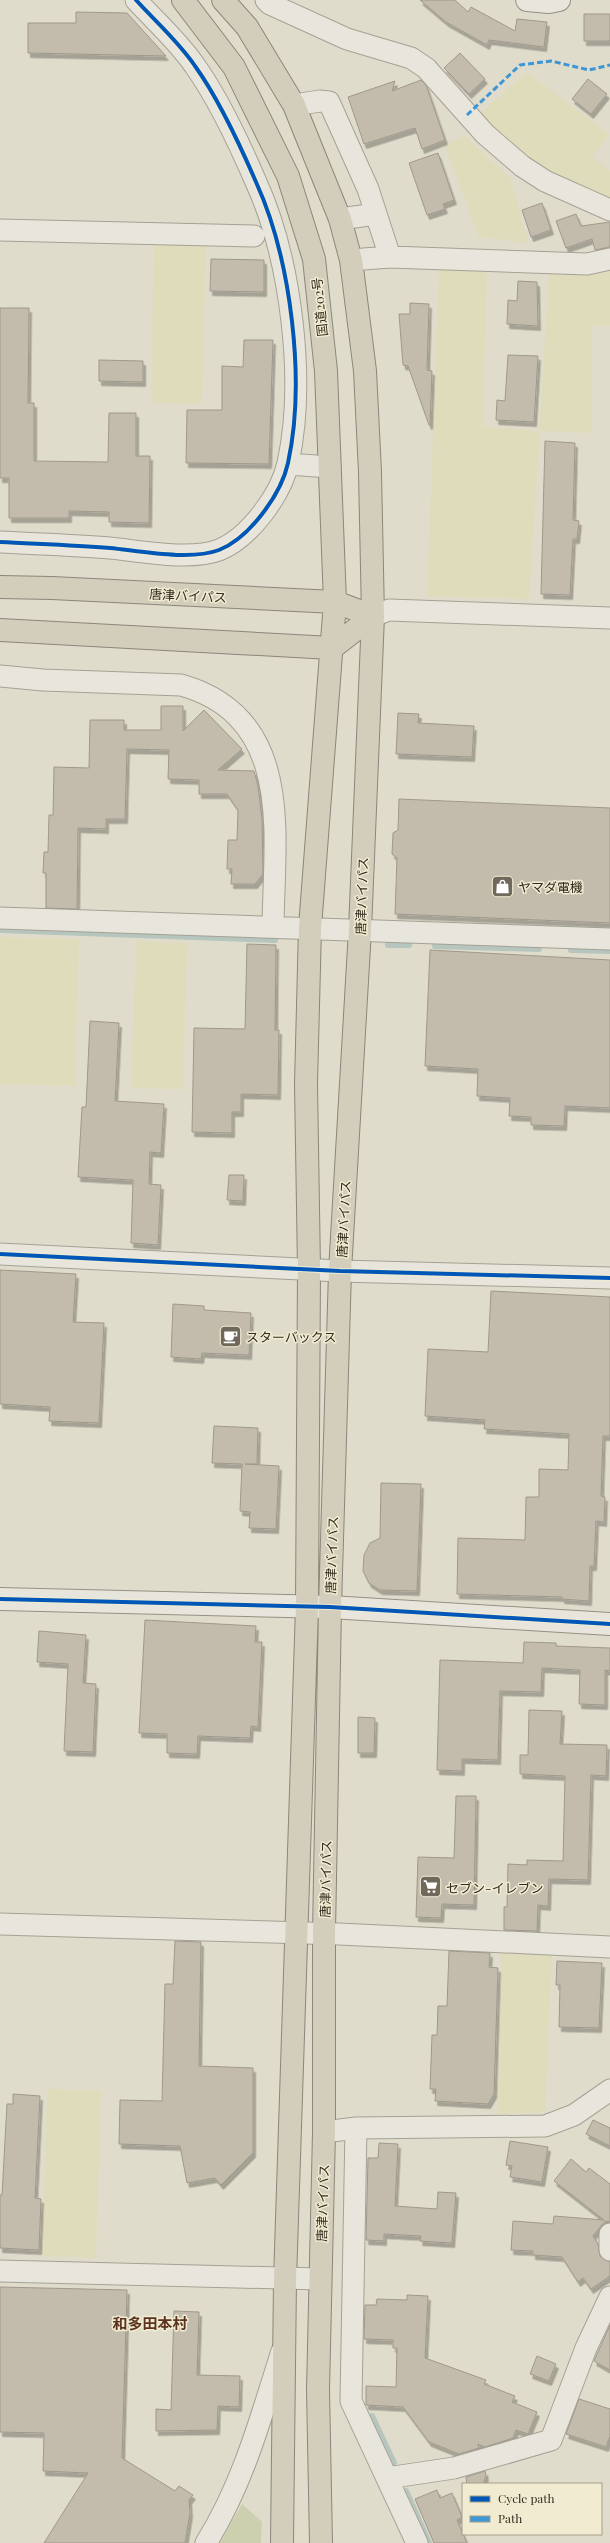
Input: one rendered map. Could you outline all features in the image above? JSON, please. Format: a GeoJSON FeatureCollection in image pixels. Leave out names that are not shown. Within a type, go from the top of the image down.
{"type":"FeatureCollection","features":[{"type":"Feature","properties":{"kind":"highway","name":"国道202号"},"geometry":{"type":"LineString","coordinates":[[182,0],[234,67],[288,176],[314,259],[326,371],[335,602],[332,648]]}},
{"type":"Feature","properties":{"kind":"highway"},"geometry":{"type":"LineString","coordinates":[[0,630],[332,648],[373,616],[365,371],[350,260],[340,219],[294,105],[247,27],[224,0]]}},
{"type":"Feature","properties":{"kind":"highway","name":"唐津バイパス"},"geometry":{"type":"LineString","coordinates":[[0,587],[52,588],[335,602],[373,616],[360,930],[340,1271],[330,1607],[324,1933],[324,2132],[318,2390],[321,2543]]}},
{"type":"Feature","properties":{"kind":"highway","name":"唐津バイパス"},"geometry":{"type":"LineString","coordinates":[[282,2543],[286,2280],[307,1607],[310,1269],[306,1084],[310,928],[332,648]]}},
{"type":"Feature","properties":{"kind":"street"},"geometry":{"type":"LineString","coordinates":[[0,542],[67,545],[197,555],[219,550],[246,531],[265,510],[288,464],[294,406],[294,363],[284,263],[257,183],[218,106],[195,66],[136,0]]}},
{"type":"Feature","properties":{"kind":"street"},"geometry":{"type":"LineString","coordinates":[[266,0],[270,4],[296,7],[347,38],[411,58],[426,68],[485,134],[522,166],[545,181],[610,210]]}},
{"type":"Feature","properties":{"kind":"street"},"geometry":{"type":"LineString","coordinates":[[527,0],[549,2],[558,0]]}},
{"type":"Feature","properties":{"kind":"street"},"geometry":{"type":"LineString","coordinates":[[294,105],[320,101],[329,102],[368,188],[390,257]]}},
{"type":"Feature","properties":{"kind":"street"},"geometry":{"type":"LineString","coordinates":[[340,219],[376,214]]}},
{"type":"Feature","properties":{"kind":"street"},"geometry":{"type":"LineString","coordinates":[[0,230],[254,236]]}},
{"type":"Feature","properties":{"kind":"street"},"geometry":{"type":"LineString","coordinates":[[350,260],[390,257],[587,264],[610,259]]}},
{"type":"Feature","properties":{"kind":"street"},"geometry":{"type":"LineString","coordinates":[[284,263],[314,259]]}},
{"type":"Feature","properties":{"kind":"street"},"geometry":{"type":"LineString","coordinates":[[288,464],[330,467]]}},
{"type":"Feature","properties":{"kind":"street"},"geometry":{"type":"LineString","coordinates":[[373,616],[389,610],[610,618]]}},
{"type":"Feature","properties":{"kind":"street"},"geometry":{"type":"LineString","coordinates":[[0,676],[43,680],[181,685],[201,691],[231,711],[253,735],[267,765],[274,802],[273,926]]}},
{"type":"Feature","properties":{"kind":"street"},"geometry":{"type":"LineString","coordinates":[[0,918],[273,926],[610,939]]}},
{"type":"Feature","properties":{"kind":"street"},"geometry":{"type":"LineString","coordinates":[[0,1254],[340,1271],[610,1278]]}},
{"type":"Feature","properties":{"kind":"street"},"geometry":{"type":"LineString","coordinates":[[0,1599],[330,1607],[610,1624]]}},
{"type":"Feature","properties":{"kind":"street"},"geometry":{"type":"LineString","coordinates":[[0,1924],[324,1933],[610,1948]]}},
{"type":"Feature","properties":{"kind":"street"},"geometry":{"type":"LineString","coordinates":[[324,2132],[356,2128],[545,2126],[574,2115],[610,2090]]}},
{"type":"Feature","properties":{"kind":"street"},"geometry":{"type":"LineString","coordinates":[[356,2128],[351,2401],[417,2543]]}},
{"type":"Feature","properties":{"kind":"street"},"geometry":{"type":"LineString","coordinates":[[610,2234],[610,2250]]}},
{"type":"Feature","properties":{"kind":"street"},"geometry":{"type":"LineString","coordinates":[[0,2271],[286,2280],[320,2279]]}},
{"type":"Feature","properties":{"kind":"street"},"geometry":{"type":"LineString","coordinates":[[387,2478],[454,2468],[551,2440],[586,2348],[610,2297]]}},
{"type":"Feature","properties":{"kind":"street"},"geometry":{"type":"LineString","coordinates":[[206,2543],[223,2516],[251,2449],[286,2337]]}},
{"type":"Feature","properties":{"kind":"shaded area"},"geometry":{"type":"Polygon","coordinates":[[[527,72],[610,135],[592,157],[610,171],[610,198],[528,164],[480,114],[527,72]]]}},
{"type":"Feature","properties":{"kind":"shaded area"},"geometry":{"type":"Polygon","coordinates":[[[464,135],[510,178],[529,243],[479,237],[445,146],[464,135]]]}},
{"type":"Feature","properties":{"kind":"shaded area"},"geometry":{"type":"Polygon","coordinates":[[[154,243],[206,245],[202,404],[151,403],[154,243]]]}},
{"type":"Feature","properties":{"kind":"shaded area"},"geometry":{"type":"Polygon","coordinates":[[[439,266],[487,268],[483,427],[539,431],[549,274],[598,272],[610,268],[610,326],[592,325],[592,433],[540,431],[529,599],[427,596],[439,266]]]}},
{"type":"Feature","properties":{"kind":"shaded area"},"geometry":{"type":"Polygon","coordinates":[[[0,937],[79,939],[75,1086],[0,1084],[0,937]]]}},
{"type":"Feature","properties":{"kind":"shaded area"},"geometry":{"type":"Polygon","coordinates":[[[136,941],[187,943],[183,1089],[131,1088],[136,941]]]}},
{"type":"Feature","properties":{"kind":"shaded area"},"geometry":{"type":"Polygon","coordinates":[[[502,1949],[552,1951],[545,2112],[497,2114],[502,1949]]]}},
{"type":"Feature","properties":{"kind":"shaded area"},"geometry":{"type":"Polygon","coordinates":[[[47,2089],[101,2091],[96,2258],[42,2256],[47,2089]]]}},
{"type":"Feature","properties":{"kind":"green space"},"geometry":{"type":"Polygon","coordinates":[[[242,2504],[262,2522],[261,2543],[220,2543],[242,2504]]]}},
{"type":"Feature","properties":{"kind":"building"},"geometry":{"type":"Polygon","coordinates":[[[420,0],[455,0],[468,12],[471,7],[515,31],[517,19],[547,22],[544,47],[489,40],[487,45],[446,22],[420,0]]]}},
{"type":"Feature","properties":{"kind":"building"},"geometry":{"type":"Polygon","coordinates":[[[76,12],[127,13],[166,56],[28,53],[28,23],[76,23],[76,12]]]}},
{"type":"Feature","properties":{"kind":"building"},"geometry":{"type":"Polygon","coordinates":[[[584,14],[610,14],[610,41],[584,41],[584,14]]]}},
{"type":"Feature","properties":{"kind":"building"},"geometry":{"type":"Polygon","coordinates":[[[460,53],[485,79],[469,94],[444,68],[460,53]]]}},
{"type":"Feature","properties":{"kind":"building"},"geometry":{"type":"Polygon","coordinates":[[[588,79],[607,94],[591,114],[572,99],[588,79]]]}},
{"type":"Feature","properties":{"kind":"building"},"geometry":{"type":"Polygon","coordinates":[[[421,80],[426,85],[445,140],[422,149],[415,128],[364,144],[348,97],[395,81],[392,91],[421,80]]]}},
{"type":"Feature","properties":{"kind":"building"},"geometry":{"type":"Polygon","coordinates":[[[438,153],[454,200],[443,204],[445,209],[427,215],[409,163],[438,153]]]}},
{"type":"Feature","properties":{"kind":"building"},"geometry":{"type":"Polygon","coordinates":[[[542,203],[551,230],[531,237],[522,210],[542,203]]]}},
{"type":"Feature","properties":{"kind":"building"},"geometry":{"type":"Polygon","coordinates":[[[576,214],[581,226],[610,222],[610,247],[595,250],[592,239],[566,248],[556,221],[576,214]]]}},
{"type":"Feature","properties":{"kind":"building"},"geometry":{"type":"Polygon","coordinates":[[[211,259],[264,260],[264,292],[210,291],[211,259]]]}},
{"type":"Feature","properties":{"kind":"building"},"geometry":{"type":"Polygon","coordinates":[[[518,281],[537,282],[538,326],[507,324],[508,300],[517,301],[518,281]]]}},
{"type":"Feature","properties":{"kind":"building"},"geometry":{"type":"Polygon","coordinates":[[[410,303],[429,304],[427,370],[432,371],[430,425],[408,366],[403,365],[399,314],[410,314],[410,303]]]}},
{"type":"Feature","properties":{"kind":"building"},"geometry":{"type":"Polygon","coordinates":[[[0,308],[29,308],[28,403],[34,403],[34,461],[108,462],[109,413],[136,413],[136,456],[150,456],[149,523],[109,522],[109,512],[69,511],[69,518],[9,518],[9,478],[0,478],[0,308]]]}},
{"type":"Feature","properties":{"kind":"building"},"geometry":{"type":"Polygon","coordinates":[[[244,340],[273,340],[269,464],[186,463],[187,410],[222,410],[222,366],[243,367],[244,340]]]}},
{"type":"Feature","properties":{"kind":"building"},"geometry":{"type":"Polygon","coordinates":[[[508,355],[538,356],[534,422],[496,420],[497,400],[505,401],[508,355]]]}},
{"type":"Feature","properties":{"kind":"building"},"geometry":{"type":"Polygon","coordinates":[[[99,360],[143,361],[143,382],[99,381],[99,360]]]}},
{"type":"Feature","properties":{"kind":"building"},"geometry":{"type":"Polygon","coordinates":[[[545,441],[575,443],[573,520],[579,521],[577,539],[573,539],[570,595],[541,594],[545,441]]]}},
{"type":"Feature","properties":{"kind":"building"},"geometry":{"type":"Polygon","coordinates":[[[161,706],[183,706],[183,731],[204,710],[242,749],[218,770],[254,771],[258,786],[262,819],[263,874],[255,884],[231,884],[232,869],[227,869],[228,840],[237,840],[238,810],[227,794],[199,794],[199,780],[168,779],[169,750],[127,749],[125,819],[106,819],[106,829],[78,828],[77,909],[46,908],[46,873],[43,873],[44,852],[48,852],[49,815],[53,815],[54,767],[89,768],[90,720],[124,720],[124,730],[161,730],[161,706]]]}},
{"type":"Feature","properties":{"kind":"building"},"geometry":{"type":"Polygon","coordinates":[[[398,713],[419,714],[418,723],[474,726],[472,757],[396,754],[398,713]]]}},
{"type":"Feature","properties":{"kind":"building","name":"ヤマダ電機"},"geometry":{"type":"Polygon","coordinates":[[[399,799],[610,808],[610,923],[395,914],[397,858],[392,854],[393,833],[398,830],[399,799]]]}},
{"type":"Feature","properties":{"kind":"building"},"geometry":{"type":"Polygon","coordinates":[[[247,944],[276,945],[275,1030],[279,1030],[278,1095],[241,1094],[241,1112],[232,1112],[232,1133],[192,1132],[194,1028],[245,1029],[247,944]]]}},
{"type":"Feature","properties":{"kind":"building"},"geometry":{"type":"Polygon","coordinates":[[[430,950],[610,960],[610,1108],[565,1106],[564,1126],[531,1125],[531,1117],[509,1116],[510,1098],[477,1096],[478,1069],[425,1066],[430,950]]]}},
{"type":"Feature","properties":{"kind":"building"},"geometry":{"type":"Polygon","coordinates":[[[90,1021],[119,1023],[115,1101],[164,1104],[161,1153],[150,1152],[149,1184],[161,1185],[158,1245],[131,1243],[133,1180],[78,1177],[82,1107],[86,1107],[90,1021]]]}},
{"type":"Feature","properties":{"kind":"building"},"geometry":{"type":"Polygon","coordinates":[[[229,1175],[244,1175],[243,1201],[227,1200],[229,1175]]]}},
{"type":"Feature","properties":{"kind":"building"},"geometry":{"type":"Polygon","coordinates":[[[0,1270],[76,1274],[73,1322],[104,1323],[99,1423],[49,1421],[50,1407],[0,1404],[0,1270]]]}},
{"type":"Feature","properties":{"kind":"building"},"geometry":{"type":"Polygon","coordinates":[[[491,1291],[610,1297],[610,1436],[603,1436],[601,1496],[605,1497],[604,1522],[596,1521],[594,1566],[590,1566],[589,1601],[562,1599],[562,1597],[457,1594],[458,1538],[525,1540],[526,1497],[539,1497],[539,1469],[568,1470],[569,1434],[484,1429],[485,1420],[425,1416],[428,1349],[488,1352],[491,1291]]]}},
{"type":"Feature","properties":{"kind":"building"},"geometry":{"type":"Polygon","coordinates":[[[173,1304],[204,1306],[204,1310],[251,1313],[249,1355],[202,1353],[201,1359],[171,1357],[173,1304]]]}},
{"type":"Feature","properties":{"kind":"building"},"geometry":{"type":"Polygon","coordinates":[[[214,1426],[258,1428],[257,1464],[245,1464],[279,1466],[276,1529],[249,1528],[250,1512],[240,1511],[242,1464],[212,1463],[214,1426]]]}},
{"type":"Feature","properties":{"kind":"building"},"geometry":{"type":"Polygon","coordinates":[[[381,1483],[421,1484],[417,1591],[380,1590],[369,1583],[363,1571],[364,1555],[370,1543],[380,1538],[381,1483]]]}},
{"type":"Feature","properties":{"kind":"building"},"geometry":{"type":"Polygon","coordinates":[[[145,1620],[256,1626],[255,1642],[262,1642],[258,1727],[251,1726],[250,1738],[198,1736],[197,1754],[167,1753],[167,1734],[139,1733],[145,1620]]]}},
{"type":"Feature","properties":{"kind":"building"},"geometry":{"type":"Polygon","coordinates":[[[39,1631],[86,1635],[83,1683],[96,1684],[93,1752],[64,1751],[68,1664],[37,1662],[39,1631]]]}},
{"type":"Feature","properties":{"kind":"building"},"geometry":{"type":"Polygon","coordinates":[[[524,1642],[556,1643],[556,1646],[610,1648],[610,1671],[605,1670],[605,1705],[579,1704],[580,1670],[542,1668],[541,1692],[500,1691],[498,1760],[462,1759],[462,1771],[437,1770],[440,1660],[523,1663],[524,1642]]]}},
{"type":"Feature","properties":{"kind":"building"},"geometry":{"type":"Polygon","coordinates":[[[529,1710],[562,1711],[560,1744],[607,1745],[606,1776],[591,1775],[588,1880],[549,1879],[548,1906],[538,1905],[537,1931],[504,1930],[504,1907],[507,1907],[508,1864],[527,1865],[527,1860],[563,1861],[565,1776],[520,1774],[520,1755],[528,1755],[529,1710]]]}},
{"type":"Feature","properties":{"kind":"building"},"geometry":{"type":"Polygon","coordinates":[[[358,1717],[375,1718],[374,1753],[358,1753],[358,1717]]]}},
{"type":"Feature","properties":{"kind":"building"},"geometry":{"type":"Polygon","coordinates":[[[456,1796],[476,1796],[474,1905],[442,1904],[441,1918],[416,1917],[418,1857],[454,1858],[456,1796]]]}},
{"type":"Feature","properties":{"kind":"building"},"geometry":{"type":"Polygon","coordinates":[[[175,1941],[201,1942],[199,2066],[253,2068],[253,2153],[221,2185],[215,2178],[187,2183],[180,2146],[119,2144],[120,2100],[162,2101],[165,1984],[173,1984],[175,1941]]]}},
{"type":"Feature","properties":{"kind":"building"},"geometry":{"type":"Polygon","coordinates":[[[449,1951],[490,1953],[489,1967],[498,1968],[494,2094],[488,2104],[435,2101],[436,2089],[430,2089],[432,2035],[437,2035],[438,2006],[447,2006],[449,1951]]]}},
{"type":"Feature","properties":{"kind":"building"},"geometry":{"type":"Polygon","coordinates":[[[557,1961],[602,1963],[599,2028],[559,2027],[560,1985],[556,1985],[557,1961]]]}},
{"type":"Feature","properties":{"kind":"building"},"geometry":{"type":"Polygon","coordinates":[[[13,2094],[40,2096],[35,2198],[41,2199],[39,2250],[0,2248],[0,2195],[2,2195],[7,2104],[13,2104],[13,2094]]]}},
{"type":"Feature","properties":{"kind":"building"},"geometry":{"type":"Polygon","coordinates":[[[593,2120],[610,2128],[610,2146],[586,2134],[593,2120]]]}},
{"type":"Feature","properties":{"kind":"building"},"geometry":{"type":"Polygon","coordinates":[[[510,2141],[548,2147],[542,2182],[510,2177],[512,2166],[506,2165],[510,2141]]]}},
{"type":"Feature","properties":{"kind":"building"},"geometry":{"type":"Polygon","coordinates":[[[379,2143],[398,2144],[395,2206],[437,2209],[438,2192],[456,2193],[452,2243],[420,2241],[421,2236],[384,2234],[384,2241],[366,2240],[368,2158],[378,2158],[379,2143]]]}},
{"type":"Feature","properties":{"kind":"building"},"geometry":{"type":"Polygon","coordinates":[[[571,2159],[586,2172],[589,2168],[610,2184],[610,2222],[605,2221],[593,2236],[598,2244],[600,2256],[610,2262],[610,2276],[591,2289],[583,2278],[578,2282],[562,2257],[533,2255],[533,2251],[511,2250],[513,2221],[553,2224],[554,2216],[604,2220],[554,2181],[571,2159]]]}},
{"type":"Feature","properties":{"kind":"building"},"geometry":{"type":"Polygon","coordinates":[[[0,2287],[127,2290],[122,2458],[175,2491],[179,2486],[193,2495],[189,2500],[190,2513],[185,2543],[44,2543],[88,2473],[43,2471],[44,2433],[0,2432],[0,2287]]]}},
{"type":"Feature","properties":{"kind":"building"},"geometry":{"type":"Polygon","coordinates":[[[407,2295],[428,2296],[425,2358],[486,2380],[484,2384],[515,2396],[512,2402],[537,2412],[528,2434],[516,2430],[513,2438],[485,2447],[478,2444],[479,2448],[459,2454],[429,2442],[403,2407],[366,2405],[366,2386],[396,2387],[397,2348],[393,2348],[393,2340],[364,2339],[365,2305],[376,2305],[377,2299],[407,2300],[407,2295]]]}},
{"type":"Feature","properties":{"kind":"building"},"geometry":{"type":"Polygon","coordinates":[[[174,2311],[199,2312],[197,2375],[240,2376],[239,2407],[218,2406],[217,2430],[156,2431],[156,2409],[171,2410],[174,2311]]]}},
{"type":"Feature","properties":{"kind":"building"},"geometry":{"type":"Polygon","coordinates":[[[610,2325],[610,2370],[594,2361],[610,2325]]]}},
{"type":"Feature","properties":{"kind":"building"},"geometry":{"type":"Polygon","coordinates":[[[537,2356],[556,2364],[549,2381],[530,2374],[537,2356]]]}},
{"type":"Feature","properties":{"kind":"building"},"geometry":{"type":"Polygon","coordinates":[[[579,2399],[610,2409],[610,2436],[606,2447],[566,2434],[579,2399]]]}},
{"type":"Feature","properties":{"kind":"building"},"geometry":{"type":"Polygon","coordinates":[[[485,2471],[486,2476],[483,2483],[467,2483],[466,2477],[485,2471]]]}},
{"type":"Feature","properties":{"kind":"building"},"geometry":{"type":"Polygon","coordinates":[[[437,2490],[440,2498],[452,2493],[462,2517],[457,2520],[462,2535],[464,2535],[467,2543],[434,2543],[415,2499],[437,2490]]]}},
{"type":"Feature","properties":{"kind":"waterway"},"geometry":{"type":"LineString","coordinates":[[0,930],[275,940]]}},
{"type":"Feature","properties":{"kind":"waterway"},"geometry":{"type":"LineString","coordinates":[[388,945],[409,945]]}},
{"type":"Feature","properties":{"kind":"waterway"},"geometry":{"type":"LineString","coordinates":[[435,946],[539,949]]}},
{"type":"Feature","properties":{"kind":"waterway"},"geometry":{"type":"LineString","coordinates":[[571,950],[610,951]]}},
{"type":"Feature","properties":{"kind":"waterway"},"geometry":{"type":"LineString","coordinates":[[372,2416],[394,2463]]}},
{"type":"Feature","properties":{"kind":"waterway"},"geometry":{"type":"LineString","coordinates":[[406,2491],[429,2543]]}},
{"type":"Feature","properties":{"kind":"marked path"},"geometry":{"type":"LineString","coordinates":[[467,115],[520,65],[551,61],[589,70],[610,65]]}},
{"type":"Feature","properties":{"kind":"cycle path"},"geometry":{"type":"LineString","coordinates":[[0,542],[110,548],[180,555],[194,555],[219,550],[241,536],[262,514],[278,488],[288,463],[296,395],[292,320],[278,247],[268,213],[236,137],[204,79],[189,57],[136,0]]}},
{"type":"Feature","properties":{"kind":"cycle path"},"geometry":{"type":"LineString","coordinates":[[0,1254],[340,1271],[610,1278]]}},
{"type":"Feature","properties":{"kind":"cycle path"},"geometry":{"type":"LineString","coordinates":[[0,1599],[330,1607],[610,1624]]}},
{"type":"Feature","properties":{"kind":"place","name":"ヤマダ電機"},"geometry":{"type":"Point","coordinates":[503,886]}},
{"type":"Feature","properties":{"kind":"place","name":"スターバックス"},"geometry":{"type":"Point","coordinates":[231,1336]}},
{"type":"Feature","properties":{"kind":"place","name":"セブン-イレブン"},"geometry":{"type":"Point","coordinates":[430,1887]}},
{"type":"Feature","properties":{"kind":"district","name":"和多田本村"},"geometry":{"type":"Point","coordinates":[150,2323]}}]}
